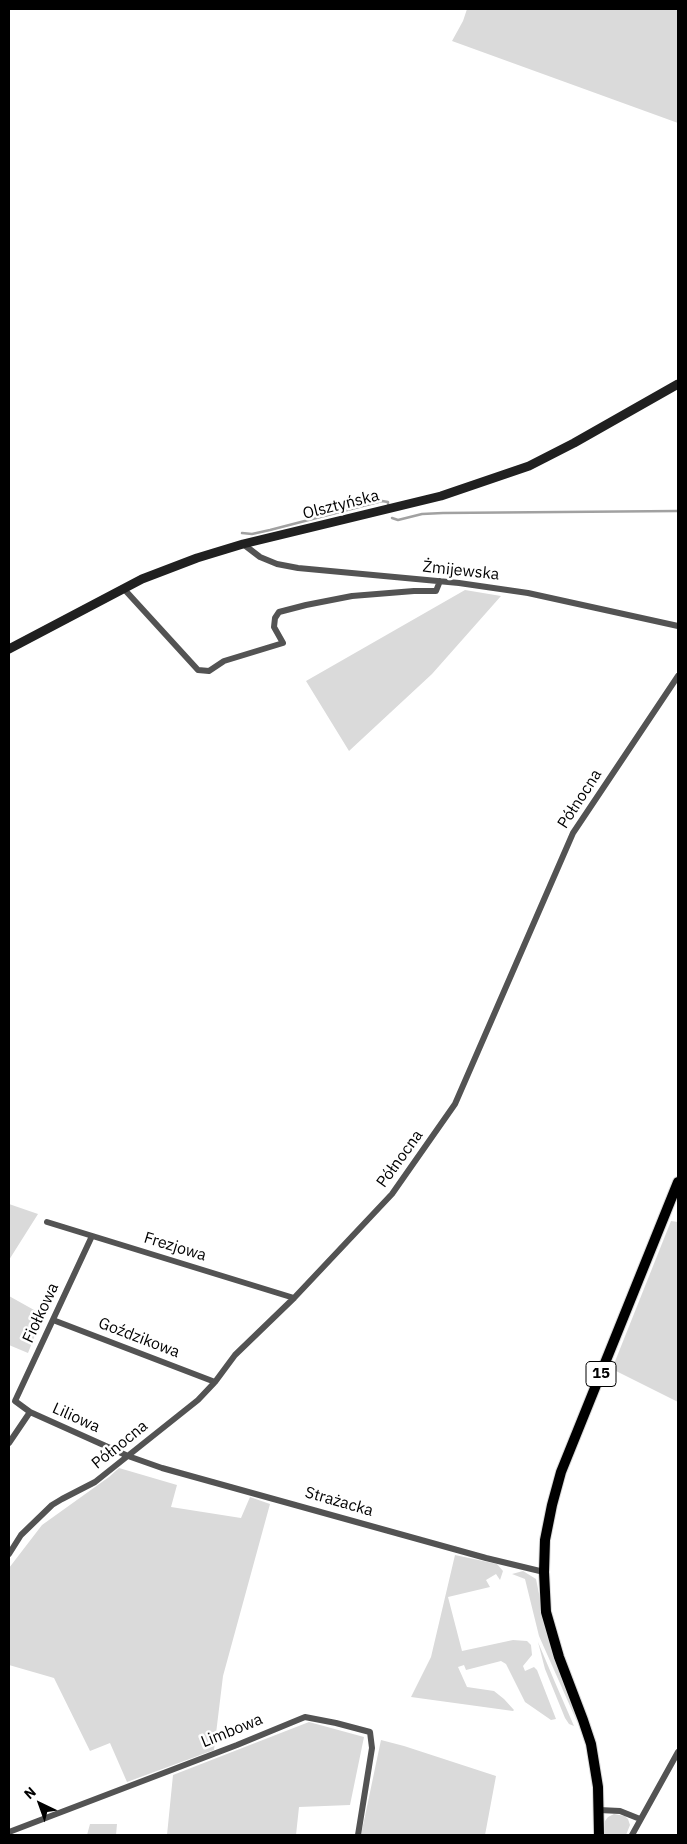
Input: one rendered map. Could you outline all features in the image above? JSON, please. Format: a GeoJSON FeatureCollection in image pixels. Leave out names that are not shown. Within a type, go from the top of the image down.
{"type":"FeatureCollection","features":[{"type":"Feature","properties":{"kind":"main road","name":"15"},"geometry":{"type":"LineString","coordinates":[[599,1835],[598,1787],[590,1744],[546,1612],[544,1572],[548,1522],[556,1488],[678,1182]]}},
{"type":"Feature","properties":{"kind":"street","name":"Olsztyńska"},"geometry":{"type":"LineString","coordinates":[[9,649],[124,589],[165,570],[243,544],[442,496],[529,466],[574,443],[678,384]]}},
{"type":"Feature","properties":{"kind":"street","name":"Żmijewska"},"geometry":{"type":"LineString","coordinates":[[243,544],[260,557],[276,564],[298,568],[440,581],[528,593],[678,626]]}},
{"type":"Feature","properties":{"kind":"street"},"geometry":{"type":"LineString","coordinates":[[124,589],[198,670],[209,671],[224,660],[283,644],[274,627],[275,618],[279,612],[352,596],[436,591],[440,581]]}},
{"type":"Feature","properties":{"kind":"street","name":"Północna"},"geometry":{"type":"LineString","coordinates":[[9,1554],[21,1535],[52,1505],[95,1482],[198,1400],[215,1382],[235,1355],[294,1298],[386,1201],[450,1113],[573,833],[678,676]]}},
{"type":"Feature","properties":{"kind":"street","name":"Frezjowa"},"geometry":{"type":"LineString","coordinates":[[46,1222],[294,1298]]}},
{"type":"Feature","properties":{"kind":"street","name":"Fiołkowa"},"geometry":{"type":"LineString","coordinates":[[15,1401],[92,1236]]}},
{"type":"Feature","properties":{"kind":"street","name":"Goździkowa"},"geometry":{"type":"LineString","coordinates":[[53,1320],[215,1382]]}},
{"type":"Feature","properties":{"kind":"street","name":"Liliowa"},"geometry":{"type":"LineString","coordinates":[[15,1401],[30,1412],[128,1456]]}},
{"type":"Feature","properties":{"kind":"street"},"geometry":{"type":"LineString","coordinates":[[9,1443],[30,1412]]}},
{"type":"Feature","properties":{"kind":"street","name":"Strażacka"},"geometry":{"type":"LineString","coordinates":[[128,1456],[239,1491],[267,1496],[476,1555],[544,1572]]}},
{"type":"Feature","properties":{"kind":"street","name":"Limbowa"},"geometry":{"type":"LineString","coordinates":[[9,1832],[237,1745],[304,1716],[370,1732],[372,1748],[358,1835]]}},
{"type":"Feature","properties":{"kind":"street"},"geometry":{"type":"LineString","coordinates":[[632,1835],[678,1752]]}},
{"type":"Feature","properties":{"kind":"street"},"geometry":{"type":"LineString","coordinates":[[599,1810],[620,1810],[640,1819]]}},
{"type":"Feature","properties":{"kind":"shaded area"},"geometry":{"type":"Polygon","coordinates":[[[467,9],[678,9],[678,123],[452,41],[467,9]]]}},
{"type":"Feature","properties":{"kind":"shaded area"},"geometry":{"type":"Polygon","coordinates":[[[465,590],[501,596],[432,674],[349,751],[306,681],[465,590]]]}},
{"type":"Feature","properties":{"kind":"shaded area"},"geometry":{"type":"Polygon","coordinates":[[[9,1204],[38,1214],[9,1260],[9,1204]]]}},
{"type":"Feature","properties":{"kind":"shaded area"},"geometry":{"type":"Polygon","coordinates":[[[671,1221],[678,1222],[678,1402],[612,1369],[671,1221]]]}},
{"type":"Feature","properties":{"kind":"shaded area"},"geometry":{"type":"Polygon","coordinates":[[[9,1296],[43,1315],[28,1353],[9,1345],[9,1296]]]}},
{"type":"Feature","properties":{"kind":"shaded area"},"geometry":{"type":"Polygon","coordinates":[[[119,1468],[177,1485],[171,1507],[241,1518],[250,1497],[270,1504],[223,1676],[214,1750],[127,1782],[110,1743],[90,1751],[54,1678],[9,1665],[9,1568],[42,1525],[119,1468]]]}},
{"type":"Feature","properties":{"kind":"shaded area"},"geometry":{"type":"Polygon","coordinates":[[[455,1555],[497,1564],[503,1571],[500,1580],[496,1574],[486,1580],[490,1587],[448,1597],[462,1651],[513,1640],[527,1641],[531,1645],[532,1655],[523,1666],[525,1671],[534,1667],[537,1670],[556,1719],[551,1720],[525,1702],[506,1664],[501,1661],[466,1670],[464,1665],[458,1667],[467,1687],[494,1691],[504,1699],[513,1711],[411,1697],[431,1657],[455,1555]]]}},
{"type":"Feature","properties":{"kind":"shaded area"},"geometry":{"type":"Polygon","coordinates":[[[523,1571],[536,1579],[549,1643],[578,1724],[539,1636],[525,1579],[512,1574],[523,1571]]]}},
{"type":"Feature","properties":{"kind":"shaded area"},"geometry":{"type":"Polygon","coordinates":[[[538,1642],[574,1726],[569,1724],[565,1718],[545,1669],[538,1642]]]}},
{"type":"Feature","properties":{"kind":"shaded area"},"geometry":{"type":"Polygon","coordinates":[[[309,1722],[364,1737],[350,1805],[299,1807],[296,1835],[167,1835],[173,1775],[309,1722]]]}},
{"type":"Feature","properties":{"kind":"shaded area"},"geometry":{"type":"Polygon","coordinates":[[[381,1740],[496,1776],[485,1835],[361,1835],[381,1740]]]}},
{"type":"Feature","properties":{"kind":"shaded area"},"geometry":{"type":"Polygon","coordinates":[[[614,1814],[625,1816],[628,1819],[630,1825],[626,1835],[604,1835],[605,1821],[614,1814]]]}},
{"type":"Feature","properties":{"kind":"shaded area"},"geometry":{"type":"Polygon","coordinates":[[[90,1824],[117,1824],[116,1835],[87,1835],[90,1824]]]}},
{"type":"Feature","properties":{"kind":"waterway"},"geometry":{"type":"LineString","coordinates":[[242,533],[252,534],[270,530],[382,501],[388,502],[388,504]]}},
{"type":"Feature","properties":{"kind":"waterway"},"geometry":{"type":"LineString","coordinates":[[392,518],[398,520],[422,514],[443,513],[678,511]]}}]}
